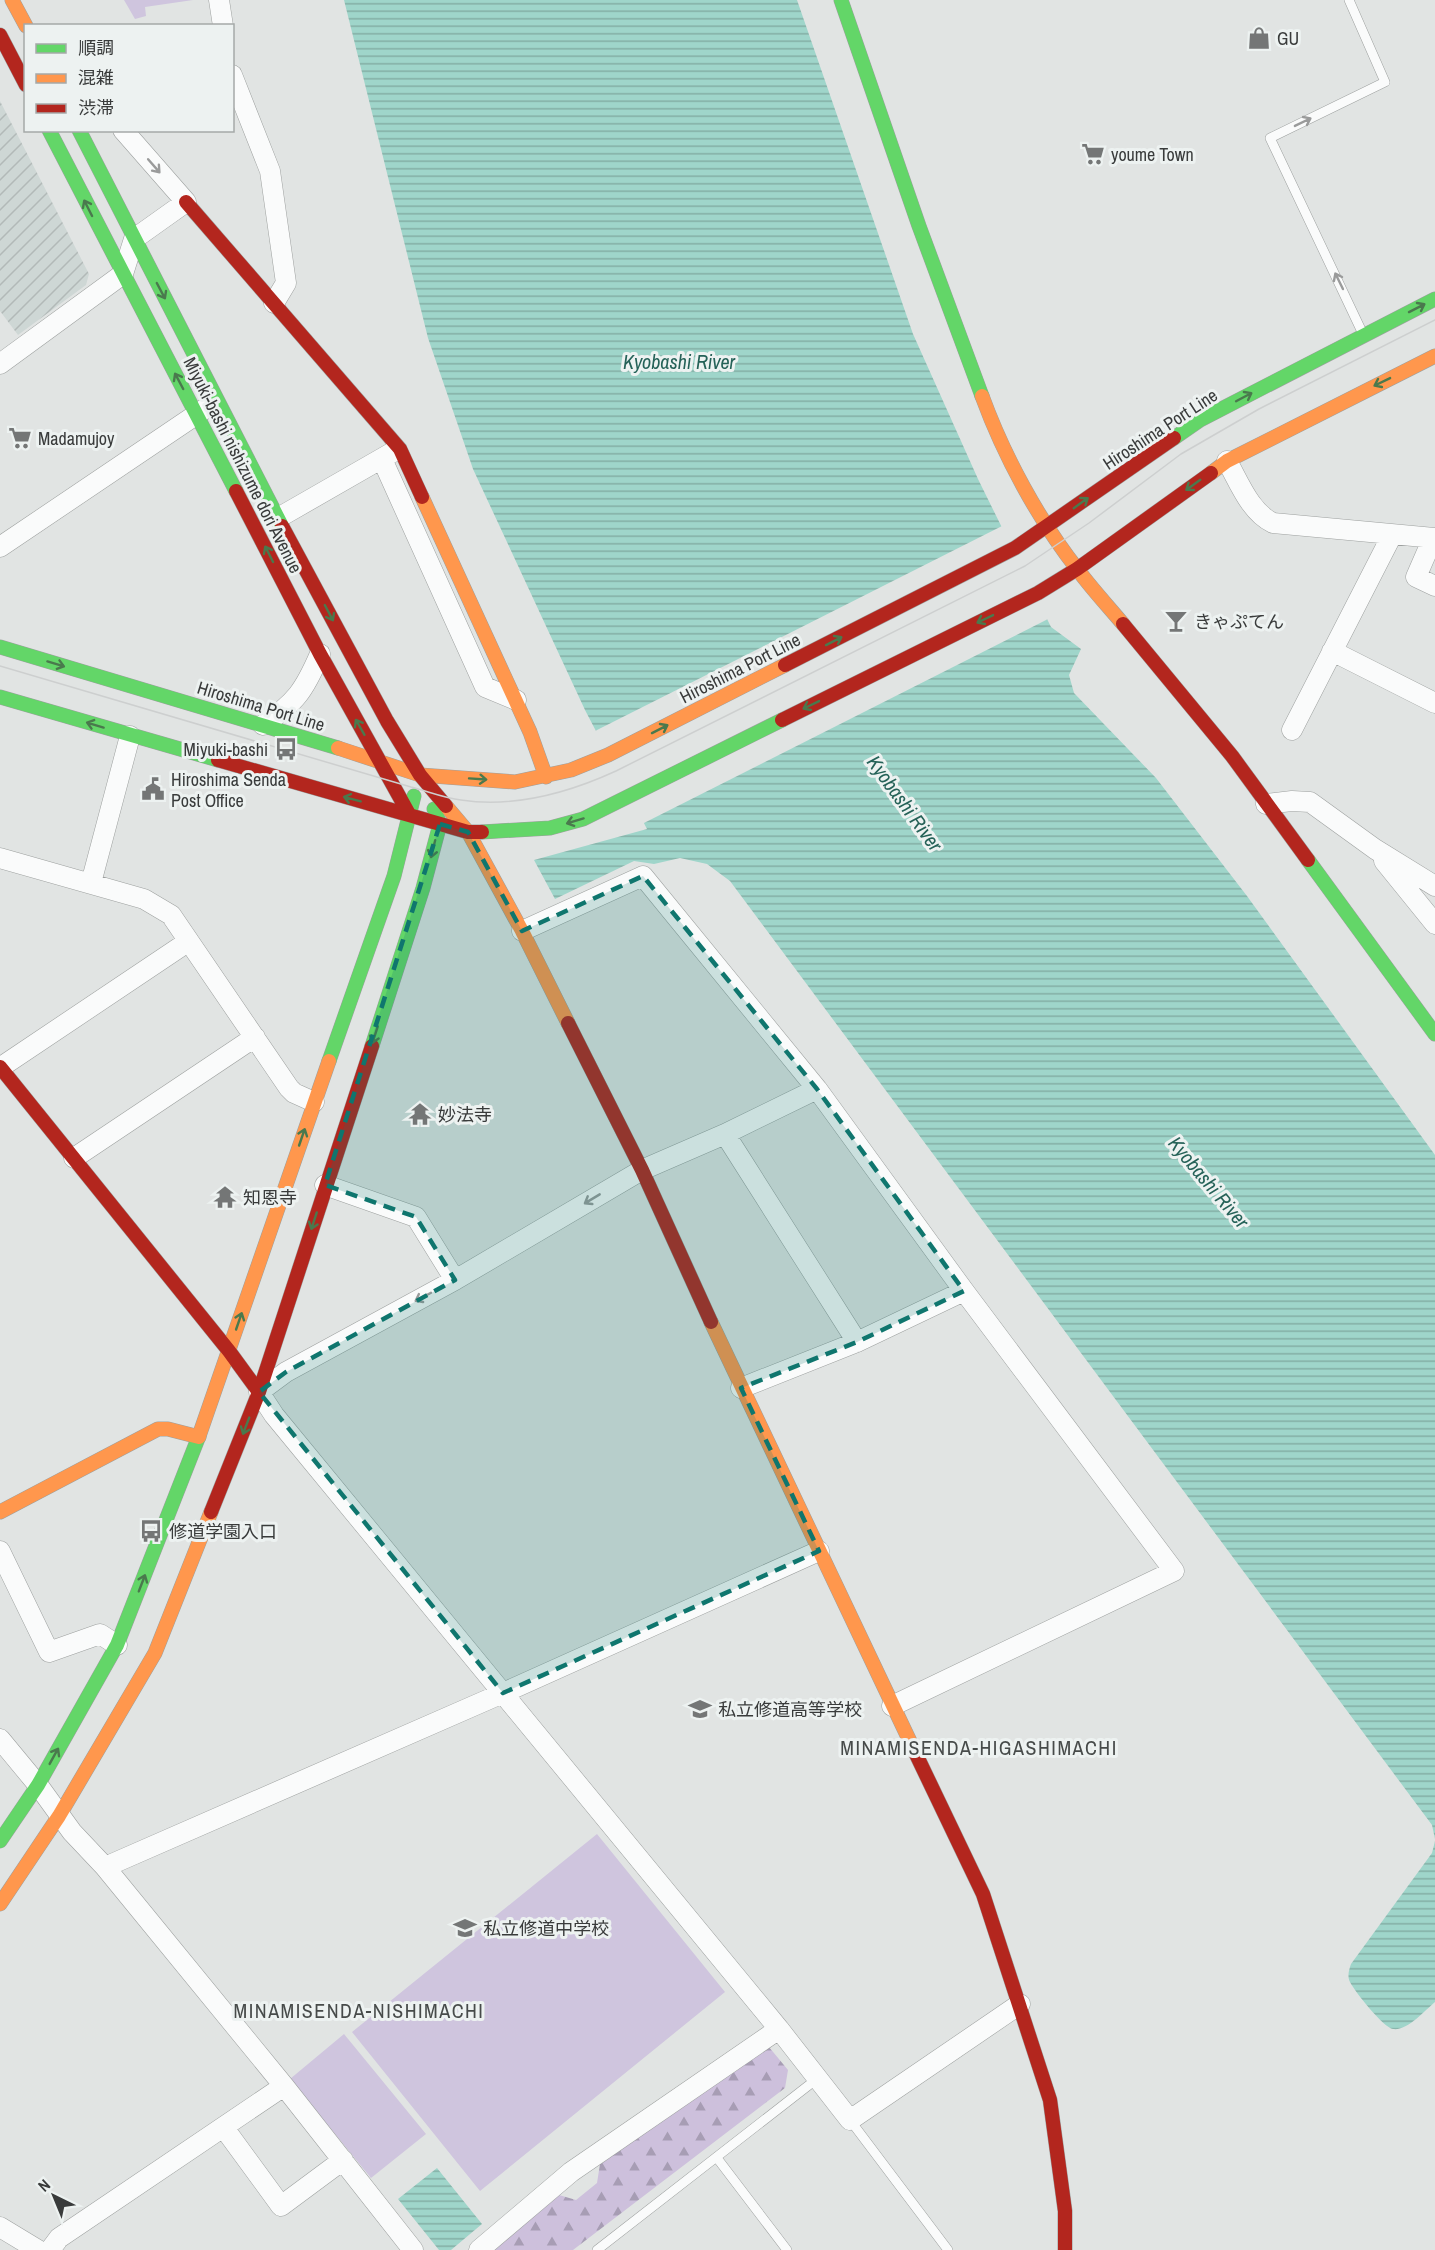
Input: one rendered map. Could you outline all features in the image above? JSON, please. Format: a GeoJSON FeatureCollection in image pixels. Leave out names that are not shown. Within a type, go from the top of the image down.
{"type":"FeatureCollection","features":[{"type":"Feature","properties":{"kind":"street"},"geometry":{"type":"LineString","coordinates":[[219,0],[223,24]]}},
{"type":"Feature","properties":{"kind":"street"},"geometry":{"type":"LineString","coordinates":[[841,0],[919,226],[994,428],[1028,494],[1077,569],[1232,756],[1435,1034]]}},
{"type":"Feature","properties":{"kind":"street"},"geometry":{"type":"LineString","coordinates":[[0,35],[24,81]]}},
{"type":"Feature","properties":{"kind":"street"},"geometry":{"type":"LineString","coordinates":[[234,80],[270,171],[286,283],[274,303]]}},
{"type":"Feature","properties":{"kind":"street","name":"Miyuki-bashi nishizume dori Avenue"},"geometry":{"type":"LineString","coordinates":[[50,132],[320,654],[409,814]]}},
{"type":"Feature","properties":{"kind":"street","name":"Miyuki-bashi nishizume dori Avenue"},"geometry":{"type":"LineString","coordinates":[[80,132],[278,518],[387,721],[420,775]]}},
{"type":"Feature","properties":{"kind":"street"},"geometry":{"type":"LineString","coordinates":[[125,132],[400,449],[516,700],[546,777]]}},
{"type":"Feature","properties":{"kind":"street"},"geometry":{"type":"LineString","coordinates":[[0,364],[123,274],[134,239],[186,202]]}},
{"type":"Feature","properties":{"kind":"street","name":"Hiroshima Port Line"},"geometry":{"type":"LineString","coordinates":[[0,647],[379,760],[420,775],[515,782],[571,771],[608,755],[1015,548],[1200,420],[1363,334],[1435,299]]}},
{"type":"Feature","properties":{"kind":"street"},"geometry":{"type":"LineString","coordinates":[[0,697],[468,832],[550,828],[583,819],[1038,593],[1077,569],[1227,461],[1435,356]]}},
{"type":"Feature","properties":{"kind":"street"},"geometry":{"type":"LineString","coordinates":[[0,547],[218,400]]}},
{"type":"Feature","properties":{"kind":"street"},"geometry":{"type":"LineString","coordinates":[[278,518],[400,449]]}},
{"type":"Feature","properties":{"kind":"street"},"geometry":{"type":"LineString","coordinates":[[382,459],[485,687],[516,700]]}},
{"type":"Feature","properties":{"kind":"street"},"geometry":{"type":"LineString","coordinates":[[1227,461],[1262,518],[1273,523],[1434,538],[1416,577],[1435,585]]}},
{"type":"Feature","properties":{"kind":"street"},"geometry":{"type":"LineString","coordinates":[[1292,730],[1392,535]]}},
{"type":"Feature","properties":{"kind":"street"},"geometry":{"type":"LineString","coordinates":[[1332,651],[1435,703]]}},
{"type":"Feature","properties":{"kind":"street"},"geometry":{"type":"LineString","coordinates":[[263,725],[289,707],[307,683],[320,654]]}},
{"type":"Feature","properties":{"kind":"street"},"geometry":{"type":"LineString","coordinates":[[91,883],[130,736]]}},
{"type":"Feature","properties":{"kind":"street"},"geometry":{"type":"LineString","coordinates":[[0,1841],[38,1785],[117,1645],[199,1437],[394,876],[420,775]]}},
{"type":"Feature","properties":{"kind":"street"},"geometry":{"type":"LineString","coordinates":[[0,1904],[59,1816],[155,1653],[259,1392],[423,888],[440,824],[420,775]]}},
{"type":"Feature","properties":{"kind":"street"},"geometry":{"type":"LineString","coordinates":[[420,775],[468,832],[522,931],[642,1170],[741,1388],[983,1894],[1050,2100],[1065,2211],[1065,2250]]}},
{"type":"Feature","properties":{"kind":"street"},"geometry":{"type":"LineString","coordinates":[[1266,804],[1292,801],[1310,802],[1375,849],[1435,886]]}},
{"type":"Feature","properties":{"kind":"street"},"geometry":{"type":"LineString","coordinates":[[1375,849],[1435,924]]}},
{"type":"Feature","properties":{"kind":"street"},"geometry":{"type":"LineString","coordinates":[[0,858],[144,899],[171,915],[289,1088],[294,1093],[314,1102]]}},
{"type":"Feature","properties":{"kind":"street"},"geometry":{"type":"LineString","coordinates":[[522,931],[643,876],[817,1089],[964,1291],[1174,1571],[892,1706]]}},
{"type":"Feature","properties":{"kind":"street"},"geometry":{"type":"LineString","coordinates":[[189,941],[0,1067],[229,1351],[274,1415],[779,2029],[850,2121],[1020,2004]]}},
{"type":"Feature","properties":{"kind":"street"},"geometry":{"type":"LineString","coordinates":[[74,1158],[255,1036]]}},
{"type":"Feature","properties":{"kind":"street"},"geometry":{"type":"LineString","coordinates":[[259,1392],[286,1372],[455,1280],[642,1170],[725,1134],[817,1089]]}},
{"type":"Feature","properties":{"kind":"street"},"geometry":{"type":"LineString","coordinates":[[725,1134],[857,1342]]}},
{"type":"Feature","properties":{"kind":"street"},"geometry":{"type":"LineString","coordinates":[[325,1185],[416,1217],[455,1280]]}},
{"type":"Feature","properties":{"kind":"street"},"geometry":{"type":"LineString","coordinates":[[741,1388],[857,1342],[964,1291]]}},
{"type":"Feature","properties":{"kind":"street"},"geometry":{"type":"LineString","coordinates":[[0,1512],[158,1429],[168,1429],[199,1437]]}},
{"type":"Feature","properties":{"kind":"street"},"geometry":{"type":"LineString","coordinates":[[0,1551],[49,1653],[100,1634],[117,1645]]}},
{"type":"Feature","properties":{"kind":"street"},"geometry":{"type":"LineString","coordinates":[[105,1867],[503,1693],[819,1551]]}},
{"type":"Feature","properties":{"kind":"street"},"geometry":{"type":"LineString","coordinates":[[0,1739],[38,1785],[59,1816],[105,1867],[284,2086],[412,2250]]}},
{"type":"Feature","properties":{"kind":"street"},"geometry":{"type":"LineString","coordinates":[[478,2250],[571,2172],[779,2029]]}},
{"type":"Feature","properties":{"kind":"street"},"geometry":{"type":"LineString","coordinates":[[50,2250],[59,2238],[284,2086]]}},
{"type":"Feature","properties":{"kind":"street"},"geometry":{"type":"LineString","coordinates":[[224,2128],[282,2206],[343,2160]]}},
{"type":"Feature","properties":{"kind":"street"},"geometry":{"type":"LineString","coordinates":[[0,2227],[38,2250]]}},
{"type":"Feature","properties":{"kind":"lane"},"geometry":{"type":"LineString","coordinates":[[1349,0],[1385,82],[1270,138],[1363,334]]}},
{"type":"Feature","properties":{"kind":"lane"},"geometry":{"type":"LineString","coordinates":[[597,2250],[818,2078]]}},
{"type":"Feature","properties":{"kind":"lane"},"geometry":{"type":"LineString","coordinates":[[850,2121],[948,2250]]}},
{"type":"Feature","properties":{"kind":"lane"},"geometry":{"type":"LineString","coordinates":[[717,2158],[787,2250]]}},
{"type":"Feature","properties":{"kind":"highlighted area"},"geometry":{"type":"Polygon","coordinates":[[[440,824],[468,832],[522,931],[643,876],[817,1089],[964,1291],[857,1342],[741,1388],[819,1551],[503,1693],[259,1392],[286,1372],[455,1280],[416,1217],[325,1185],[440,824]]]}},
{"type":"Feature","properties":{"kind":"shaded area"},"geometry":{"type":"Polygon","coordinates":[[[124,0],[193,0],[145,7],[146,16],[135,19],[124,0]]]}},
{"type":"Feature","properties":{"kind":"shaded area"},"geometry":{"type":"Polygon","coordinates":[[[0,101],[89,274],[86,285],[18,335],[0,311],[0,101]]]}},
{"type":"Feature","properties":{"kind":"shaded area"},"geometry":{"type":"Polygon","coordinates":[[[597,1834],[725,1992],[480,2191],[352,2032],[597,1834]]]}},
{"type":"Feature","properties":{"kind":"shaded area"},"geometry":{"type":"Polygon","coordinates":[[[344,2034],[426,2134],[371,2178],[290,2079],[344,2034]]]}},
{"type":"Feature","properties":{"kind":"green space"},"geometry":{"type":"Polygon","coordinates":[[[760,2047],[769,2047],[788,2070],[785,2088],[573,2250],[490,2250],[559,2195],[576,2200],[597,2183],[600,2164],[760,2047]]]}},
{"type":"Feature","properties":{"kind":"water","name":"Kyobashi River"},"geometry":{"type":"Polygon","coordinates":[[[344,0],[797,0],[913,334],[978,479],[1051,627],[1081,649],[1069,675],[1074,693],[1156,778],[1247,896],[1435,1155],[1435,1839],[1432,1825],[730,881],[707,864],[680,858],[654,864],[634,861],[555,899],[534,860],[647,829],[585,710],[473,469],[428,338],[344,0]]]}},
{"type":"Feature","properties":{"kind":"water"},"geometry":{"type":"Polygon","coordinates":[[[1435,1841],[1435,2002],[1410,2024],[1393,2029],[1377,2016],[1353,1987],[1348,1975],[1351,1964],[1432,1853],[1435,1841]]]}},
{"type":"Feature","properties":{"kind":"water"},"geometry":{"type":"Polygon","coordinates":[[[437,2168],[482,2224],[451,2250],[439,2250],[398,2199],[437,2168]]]}},
{"type":"Feature","properties":{"kind":"pier"},"geometry":{"type":"Polygon","coordinates":[[[1004,525],[1050,618],[642,824],[595,731],[1004,525]]]}},
{"type":"Feature","properties":{"kind":"tram line"},"geometry":{"type":"LineString","coordinates":[[0,666],[448,798],[501,802],[540,797],[579,786],[616,771],[1025,566],[1089,523],[1181,454],[1259,409],[1435,320]]}},
{"type":"Feature","properties":{"kind":"traffic: fast"},"geometry":{"type":"LineString","coordinates":[[841,0],[919,226],[982,396]]}},
{"type":"Feature","properties":{"kind":"traffic: fast"},"geometry":{"type":"LineString","coordinates":[[50,132],[236,491]]}},
{"type":"Feature","properties":{"kind":"traffic: fast"},"geometry":{"type":"LineString","coordinates":[[80,132],[282,526]]}},
{"type":"Feature","properties":{"kind":"traffic: fast"},"geometry":{"type":"LineString","coordinates":[[1174,438],[1200,420],[1435,299]]}},
{"type":"Feature","properties":{"kind":"traffic: fast"},"geometry":{"type":"LineString","coordinates":[[0,647],[338,748]]}},
{"type":"Feature","properties":{"kind":"traffic: fast"},"geometry":{"type":"LineString","coordinates":[[0,697],[218,760]]}},
{"type":"Feature","properties":{"kind":"traffic: fast"},"geometry":{"type":"LineString","coordinates":[[482,832],[550,828],[583,819],[782,720]]}},
{"type":"Feature","properties":{"kind":"traffic: fast"},"geometry":{"type":"LineString","coordinates":[[329,1061],[394,876],[414,796]]}},
{"type":"Feature","properties":{"kind":"traffic: fast"},"geometry":{"type":"LineString","coordinates":[[372,1046],[423,888],[440,824],[434,809]]}},
{"type":"Feature","properties":{"kind":"traffic: fast"},"geometry":{"type":"LineString","coordinates":[[1308,860],[1435,1034]]}},
{"type":"Feature","properties":{"kind":"traffic: fast"},"geometry":{"type":"LineString","coordinates":[[0,1841],[38,1785],[117,1645],[199,1436]]}},
{"type":"Feature","properties":{"kind":"traffic: slow"},"geometry":{"type":"LineString","coordinates":[[12,0],[25,24]]}},
{"type":"Feature","properties":{"kind":"traffic: slow"},"geometry":{"type":"LineString","coordinates":[[1211,473],[1227,461],[1435,356]]}},
{"type":"Feature","properties":{"kind":"traffic: slow"},"geometry":{"type":"LineString","coordinates":[[982,396],[1011,464],[1049,530],[1094,591],[1123,624]]}},
{"type":"Feature","properties":{"kind":"traffic: slow"},"geometry":{"type":"LineString","coordinates":[[422,497],[530,732],[546,777]]}},
{"type":"Feature","properties":{"kind":"traffic: slow"},"geometry":{"type":"LineString","coordinates":[[338,748],[420,775],[515,782],[571,770],[608,755],[785,665]]}},
{"type":"Feature","properties":{"kind":"traffic: slow"},"geometry":{"type":"LineString","coordinates":[[446,806],[468,832],[522,931],[568,1023]]}},
{"type":"Feature","properties":{"kind":"traffic: slow"},"geometry":{"type":"LineString","coordinates":[[199,1436],[329,1061]]}},
{"type":"Feature","properties":{"kind":"traffic: slow"},"geometry":{"type":"LineString","coordinates":[[711,1322],[915,1752]]}},
{"type":"Feature","properties":{"kind":"traffic: slow"},"geometry":{"type":"LineString","coordinates":[[0,1512],[158,1429],[168,1429],[199,1437]]}},
{"type":"Feature","properties":{"kind":"traffic: slow"},"geometry":{"type":"LineString","coordinates":[[0,1904],[59,1816],[155,1653],[211,1512]]}},
{"type":"Feature","properties":{"kind":"traffic: jam"},"geometry":{"type":"LineString","coordinates":[[0,35],[24,81]]}},
{"type":"Feature","properties":{"kind":"traffic: jam"},"geometry":{"type":"LineString","coordinates":[[186,202],[400,449],[422,497]]}},
{"type":"Feature","properties":{"kind":"traffic: jam"},"geometry":{"type":"LineString","coordinates":[[785,665],[1015,548],[1174,438]]}},
{"type":"Feature","properties":{"kind":"traffic: jam"},"geometry":{"type":"LineString","coordinates":[[782,720],[1038,593],[1077,569],[1211,473]]}},
{"type":"Feature","properties":{"kind":"traffic: jam"},"geometry":{"type":"LineString","coordinates":[[236,491],[320,654],[409,814]]}},
{"type":"Feature","properties":{"kind":"traffic: jam"},"geometry":{"type":"LineString","coordinates":[[282,526],[387,721],[420,775],[446,806]]}},
{"type":"Feature","properties":{"kind":"traffic: jam"},"geometry":{"type":"LineString","coordinates":[[1123,624],[1232,756],[1308,860]]}},
{"type":"Feature","properties":{"kind":"traffic: jam"},"geometry":{"type":"LineString","coordinates":[[218,760],[468,832],[482,832]]}},
{"type":"Feature","properties":{"kind":"traffic: jam"},"geometry":{"type":"LineString","coordinates":[[568,1023],[642,1170],[711,1322]]}},
{"type":"Feature","properties":{"kind":"traffic: jam"},"geometry":{"type":"LineString","coordinates":[[211,1512],[259,1392],[372,1046]]}},
{"type":"Feature","properties":{"kind":"traffic: jam"},"geometry":{"type":"LineString","coordinates":[[0,1067],[229,1351],[259,1392]]}},
{"type":"Feature","properties":{"kind":"traffic: jam"},"geometry":{"type":"LineString","coordinates":[[915,1752],[983,1894],[1050,2100],[1065,2211],[1065,2250]]}},
{"type":"Feature","properties":{"kind":"place","name":"GU"},"geometry":{"type":"Point","coordinates":[1259,38]}},
{"type":"Feature","properties":{"kind":"place","name":"youme Town"},"geometry":{"type":"Point","coordinates":[1093,154]}},
{"type":"Feature","properties":{"kind":"place","name":"Madamujoy"},"geometry":{"type":"Point","coordinates":[20,438]}},
{"type":"Feature","properties":{"kind":"place","name":"きゃぷてん"},"geometry":{"type":"Point","coordinates":[1176,621]}},
{"type":"Feature","properties":{"kind":"place","name":"Miyuki-bashi"},"geometry":{"type":"Point","coordinates":[286,749]}},
{"type":"Feature","properties":{"kind":"place","name":"Hiroshima Senda Post Office"},"geometry":{"type":"Point","coordinates":[153,789]}},
{"type":"Feature","properties":{"kind":"place","name":"妙法寺"},"geometry":{"type":"Point","coordinates":[420,1114]}},
{"type":"Feature","properties":{"kind":"place","name":"知恩寺"},"geometry":{"type":"Point","coordinates":[225,1197]}},
{"type":"Feature","properties":{"kind":"place","name":"修道学園入口"},"geometry":{"type":"Point","coordinates":[151,1531]}},
{"type":"Feature","properties":{"kind":"place","name":"私立修道高等学校"},"geometry":{"type":"Point","coordinates":[700,1709]}},
{"type":"Feature","properties":{"kind":"place","name":"私立修道中学校"},"geometry":{"type":"Point","coordinates":[465,1928]}},
{"type":"Feature","properties":{"kind":"district","name":"MINAMISENDA-HIGASHIMACHI"},"geometry":{"type":"Point","coordinates":[979,1747]}},
{"type":"Feature","properties":{"kind":"district","name":"MINAMISENDA-NISHIMACHI"},"geometry":{"type":"Point","coordinates":[359,2010]}}]}
